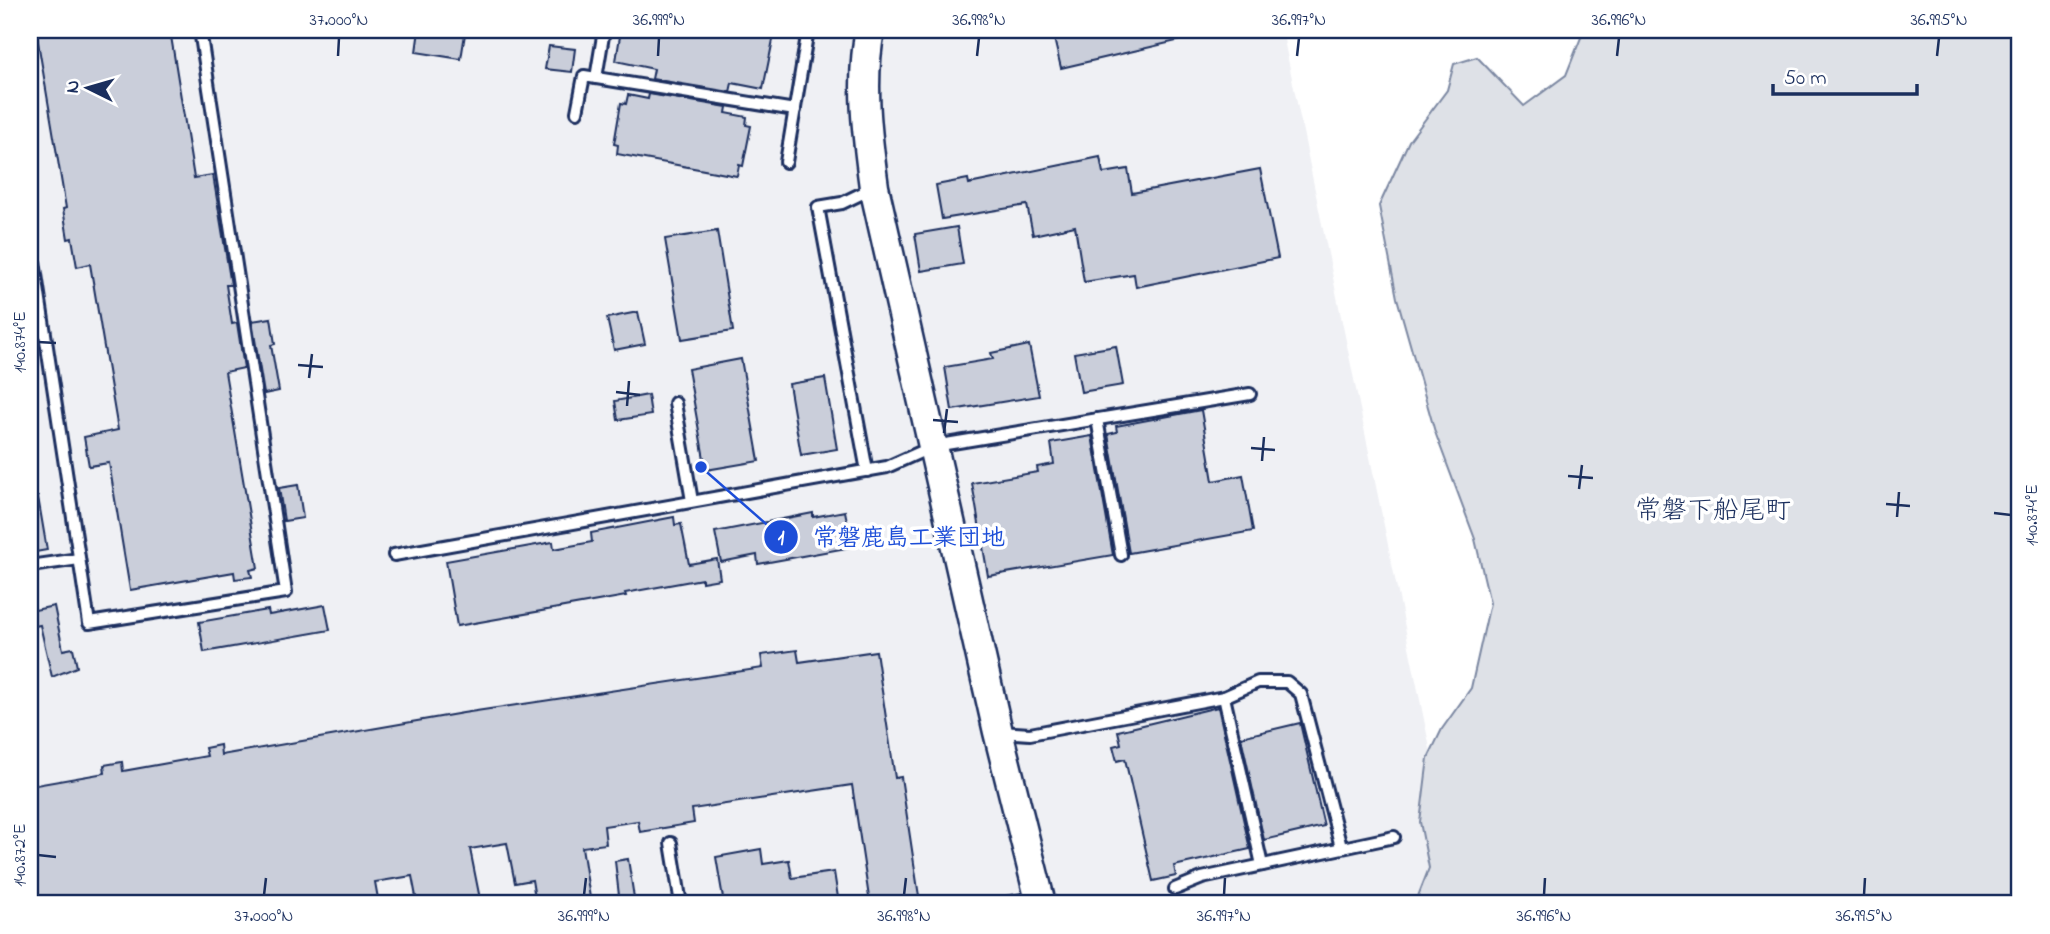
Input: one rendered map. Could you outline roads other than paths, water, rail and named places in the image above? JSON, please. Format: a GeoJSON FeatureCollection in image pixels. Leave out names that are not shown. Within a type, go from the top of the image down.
{"type":"FeatureCollection","features":[{"type":"Feature","properties":{"kind":"street"},"geometry":{"type":"LineString","coordinates":[[870,30],[866,46],[866,126],[874,187],[998,732],[1040,901]]}},
{"type":"Feature","properties":{"kind":"lane"},"geometry":{"type":"LineString","coordinates":[[30,235],[89,623],[286,592],[200,30]]}},
{"type":"Feature","properties":{"kind":"lane"},"geometry":{"type":"LineString","coordinates":[[596,78],[604,30]]}},
{"type":"Feature","properties":{"kind":"lane"},"geometry":{"type":"LineString","coordinates":[[786,162],[808,30]]}},
{"type":"Feature","properties":{"kind":"lane"},"geometry":{"type":"LineString","coordinates":[[577,112],[584,76],[795,110]]}},
{"type":"Feature","properties":{"kind":"lane"},"geometry":{"type":"LineString","coordinates":[[867,471],[818,207],[842,203],[874,187]]}},
{"type":"Feature","properties":{"kind":"lane"},"geometry":{"type":"LineString","coordinates":[[394,555],[887,467],[934,446],[1250,394]]}},
{"type":"Feature","properties":{"kind":"lane"},"geometry":{"type":"LineString","coordinates":[[675,402],[692,501]]}},
{"type":"Feature","properties":{"kind":"lane"},"geometry":{"type":"LineString","coordinates":[[1097,419],[1121,555]]}},
{"type":"Feature","properties":{"kind":"lane"},"geometry":{"type":"LineString","coordinates":[[30,566],[79,559]]}},
{"type":"Feature","properties":{"kind":"lane"},"geometry":{"type":"LineString","coordinates":[[998,732],[1030,734],[1224,697],[1258,682],[1287,682],[1301,694],[1341,848]]}},
{"type":"Feature","properties":{"kind":"lane"},"geometry":{"type":"LineString","coordinates":[[1224,697],[1262,865]]}},
{"type":"Feature","properties":{"kind":"lane"},"geometry":{"type":"LineString","coordinates":[[1175,889],[1202,878],[1394,837]]}},
{"type":"Feature","properties":{"kind":"lane"},"geometry":{"type":"LineString","coordinates":[[671,843],[681,904]]}},
{"type":"Feature","properties":{"kind":"lane"},"geometry":{"type":"LineString","coordinates":[[1000,904],[1040,901]]}},
{"type":"Feature","properties":{"kind":"place","name":"常磐鹿島工業団地"},"geometry":{"type":"Point","coordinates":[701,467]}},
{"type":"Feature","properties":{"kind":"district","name":"常磐下船尾町"},"geometry":{"type":"Point","coordinates":[1713,509]}}]}
